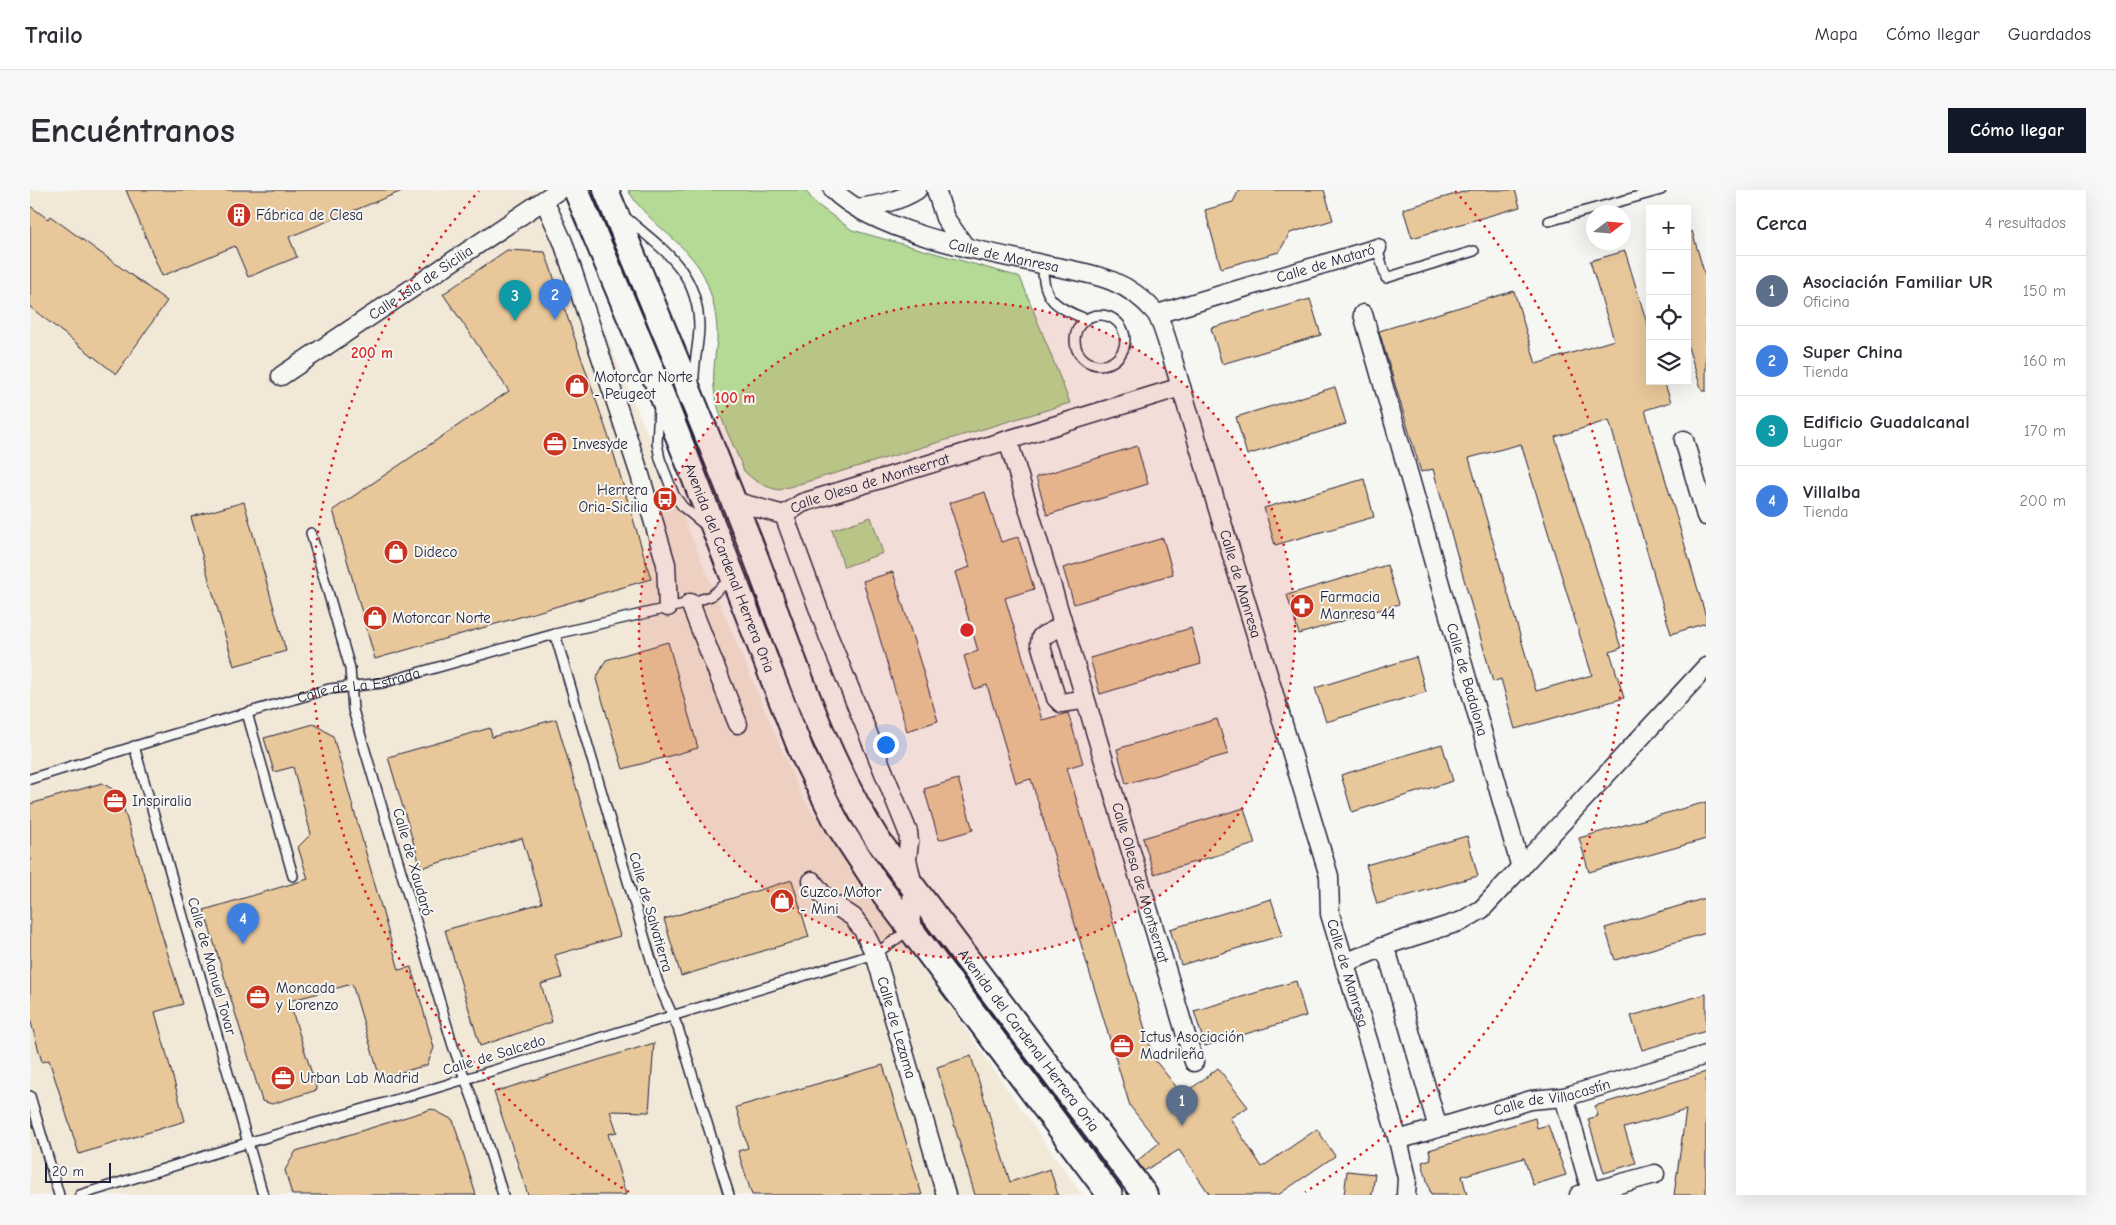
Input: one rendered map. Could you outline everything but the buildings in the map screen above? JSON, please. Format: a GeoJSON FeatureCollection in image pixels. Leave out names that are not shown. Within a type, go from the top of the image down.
{"type":"FeatureCollection","features":[{"type":"Feature","properties":{"kind":"main road","name":"Avenida del Cardenal Herrera Oria"},"geometry":{"type":"LineString","coordinates":[[576,190],[656,380],[802,753],[818,789],[858,857],[1110,1195]]}},
{"type":"Feature","properties":{"kind":"main road","name":"Avenida del Cardenal Herrera Oria"},"geometry":{"type":"LineString","coordinates":[[609,199],[695,404],[822,733],[856,807],[912,886],[1145,1195]]}},
{"type":"Feature","properties":{"kind":"street","name":"Calle Isla de Sicilia"},"geometry":{"type":"LineString","coordinates":[[280,376],[559,190]]}},
{"type":"Feature","properties":{"kind":"street","name":"Calle de Manresa"},"geometry":{"type":"LineString","coordinates":[[833,190],[839,197],[882,221],[966,248],[1118,282],[1139,296],[1157,314],[1181,387],[1329,876],[1330,914],[1398,1140],[1407,1178],[1406,1195]]}},
{"type":"Feature","properties":{"kind":"street"},"geometry":{"type":"LineString","coordinates":[[858,208],[879,205],[906,197],[918,190]]}},
{"type":"Feature","properties":{"kind":"street"},"geometry":{"type":"LineString","coordinates":[[936,190],[945,218],[966,248]]}},
{"type":"Feature","properties":{"kind":"street"},"geometry":{"type":"LineString","coordinates":[[544,200],[563,242],[640,475],[666,564],[668,607]]}},
{"type":"Feature","properties":{"kind":"street","name":"Calle de Mataró"},"geometry":{"type":"LineString","coordinates":[[1157,314],[1377,248]]}},
{"type":"Feature","properties":{"kind":"street","name":"Calle de Badalona"},"geometry":{"type":"LineString","coordinates":[[1363,314],[1521,868]]}},
{"type":"Feature","properties":{"kind":"street","name":"Calle Olesa de Montserrat"},"geometry":{"type":"LineString","coordinates":[[733,500],[784,515],[802,503],[1181,387]]}},
{"type":"Feature","properties":{"kind":"street","name":"Calle Olesa de Montserrat"},"geometry":{"type":"LineString","coordinates":[[1008,440],[1194,1062]]}},
{"type":"Feature","properties":{"kind":"street"},"geometry":{"type":"LineString","coordinates":[[1684,440],[1706,516]]}},
{"type":"Feature","properties":{"kind":"street","name":"Avenida del Cardenal Herrera Oria"},"geometry":{"type":"LineString","coordinates":[[784,515],[828,635],[908,832],[907,859],[912,886],[910,929]]}},
{"type":"Feature","properties":{"kind":"street"},"geometry":{"type":"LineString","coordinates":[[690,603],[738,724]]}},
{"type":"Feature","properties":{"kind":"street"},"geometry":{"type":"LineString","coordinates":[[1062,619],[1060,626],[1056,630],[1041,637],[1040,643],[1056,698],[1060,703],[1082,700],[1087,705]]}},
{"type":"Feature","properties":{"kind":"street"},"geometry":{"type":"LineString","coordinates":[[1345,963],[1381,947],[1462,921],[1482,909],[1706,667]]}},
{"type":"Feature","properties":{"kind":"street","name":"Calle de Lezama"},"geometry":{"type":"LineString","coordinates":[[812,881],[827,900],[853,917],[863,930],[875,954],[946,1195]]}},
{"type":"Feature","properties":{"kind":"street"},"geometry":{"type":"LineString","coordinates":[[1381,947],[1389,958],[1438,1128]]}},
{"type":"Feature","properties":{"kind":"street","name":"Calle de Villacastín"},"geometry":{"type":"LineString","coordinates":[[1398,1140],[1531,1100],[1564,1097],[1706,1055]]}},
{"type":"Feature","properties":{"kind":"street"},"geometry":{"type":"LineString","coordinates":[[1564,1097],[1585,1193],[1655,1174]]}},
{"type":"Feature","properties":{"kind":"lane"},"geometry":{"type":"LineString","coordinates":[[1549,221],[1661,190]]}},
{"type":"Feature","properties":{"kind":"lane"},"geometry":{"type":"LineString","coordinates":[[609,199],[676,261],[692,288],[698,305],[699,328],[694,374],[695,404]]}},
{"type":"Feature","properties":{"kind":"lane","name":"Calle de Mataró"},"geometry":{"type":"LineString","coordinates":[[1377,248],[1386,278],[1474,251]]}},
{"type":"Feature","properties":{"kind":"lane"},"geometry":{"type":"LineString","coordinates":[[1043,265],[1045,288],[1054,303],[1086,319],[1102,315],[1117,322],[1122,328],[1124,344],[1116,359],[1102,365],[1093,364],[1080,356],[1074,340],[1080,325],[1086,319]]}},
{"type":"Feature","properties":{"kind":"lane","name":"Calle de Xaudaró"},"geometry":{"type":"LineString","coordinates":[[311,533],[350,668],[353,710],[464,1079],[477,1111],[503,1195]]}},
{"type":"Feature","properties":{"kind":"lane","name":"Calle de La Estrada"},"geometry":{"type":"LineString","coordinates":[[30,779],[134,746],[329,689],[382,683],[555,634],[690,603],[711,596],[725,584],[735,580]]}},
{"type":"Feature","properties":{"kind":"lane","name":"Calle de Salvatierra"},"geometry":{"type":"LineString","coordinates":[[555,634],[658,983],[681,1036],[729,1195]]}},
{"type":"Feature","properties":{"kind":"lane"},"geometry":{"type":"LineString","coordinates":[[247,713],[293,876]]}},
{"type":"Feature","properties":{"kind":"lane","name":"Calle de Manuel Tovar"},"geometry":{"type":"LineString","coordinates":[[134,746],[263,1195]]}},
{"type":"Feature","properties":{"kind":"lane","name":"Calle de Salcedo"},"geometry":{"type":"LineString","coordinates":[[80,1195],[875,954],[910,929]]}},
{"type":"Feature","properties":{"kind":"lane"},"geometry":{"type":"LineString","coordinates":[[30,1096],[58,1195]]}},
{"type":"Feature","properties":{"kind":"shaded area"},"geometry":{"type":"Polygon","coordinates":[[[30,190],[544,190],[802,797],[1082,1195],[30,1195],[30,190]]]}},
{"type":"Feature","properties":{"kind":"green space"},"geometry":{"type":"Polygon","coordinates":[[[628,190],[805,190],[815,203],[852,230],[1020,277],[1070,403],[779,490],[760,484],[744,471],[718,409],[714,377],[717,325],[707,283],[691,257],[647,214],[628,190]]]}},
{"type":"Feature","properties":{"kind":"green space"},"geometry":{"type":"Polygon","coordinates":[[[871,517],[883,553],[844,567],[832,530],[871,517]]]}},
{"type":"Feature","properties":{"kind":"place","name":"Fábrica de Clesa"},"geometry":{"type":"Point","coordinates":[239,215]}},
{"type":"Feature","properties":{"kind":"place","name":"Super China"},"geometry":{"type":"Point","coordinates":[555,320]}},
{"type":"Feature","properties":{"kind":"place","name":"Edificio Guadalcanal"},"geometry":{"type":"Point","coordinates":[515,321]}},
{"type":"Feature","properties":{"kind":"place","name":"Motorcar Norte - Peugeot"},"geometry":{"type":"Point","coordinates":[577,386]}},
{"type":"Feature","properties":{"kind":"place","name":"Invesyde"},"geometry":{"type":"Point","coordinates":[555,444]}},
{"type":"Feature","properties":{"kind":"place","name":"Herrera Oria-Sicilia"},"geometry":{"type":"Point","coordinates":[665,499]}},
{"type":"Feature","properties":{"kind":"place","name":"Dideco"},"geometry":{"type":"Point","coordinates":[396,552]}},
{"type":"Feature","properties":{"kind":"place","name":"Farmacia Manresa 44"},"geometry":{"type":"Point","coordinates":[1302,606]}},
{"type":"Feature","properties":{"kind":"place","name":"Motorcar Norte"},"geometry":{"type":"Point","coordinates":[375,618]}},
{"type":"Feature","properties":{"kind":"place","name":"Inspiralia"},"geometry":{"type":"Point","coordinates":[115,801]}},
{"type":"Feature","properties":{"kind":"place","name":"Cuzco Motor - Mini"},"geometry":{"type":"Point","coordinates":[782,901]}},
{"type":"Feature","properties":{"kind":"place","name":"Villalba"},"geometry":{"type":"Point","coordinates":[243,944]}},
{"type":"Feature","properties":{"kind":"place","name":"Moncada y Lorenzo"},"geometry":{"type":"Point","coordinates":[258,997]}},
{"type":"Feature","properties":{"kind":"place","name":"Ictus Asociación Madrileña"},"geometry":{"type":"Point","coordinates":[1122,1046]}},
{"type":"Feature","properties":{"kind":"place","name":"Urban Lab Madrid"},"geometry":{"type":"Point","coordinates":[283,1078]}},
{"type":"Feature","properties":{"kind":"place","name":"Asociación Familiar UR"},"geometry":{"type":"Point","coordinates":[1182,1126]}}]}
